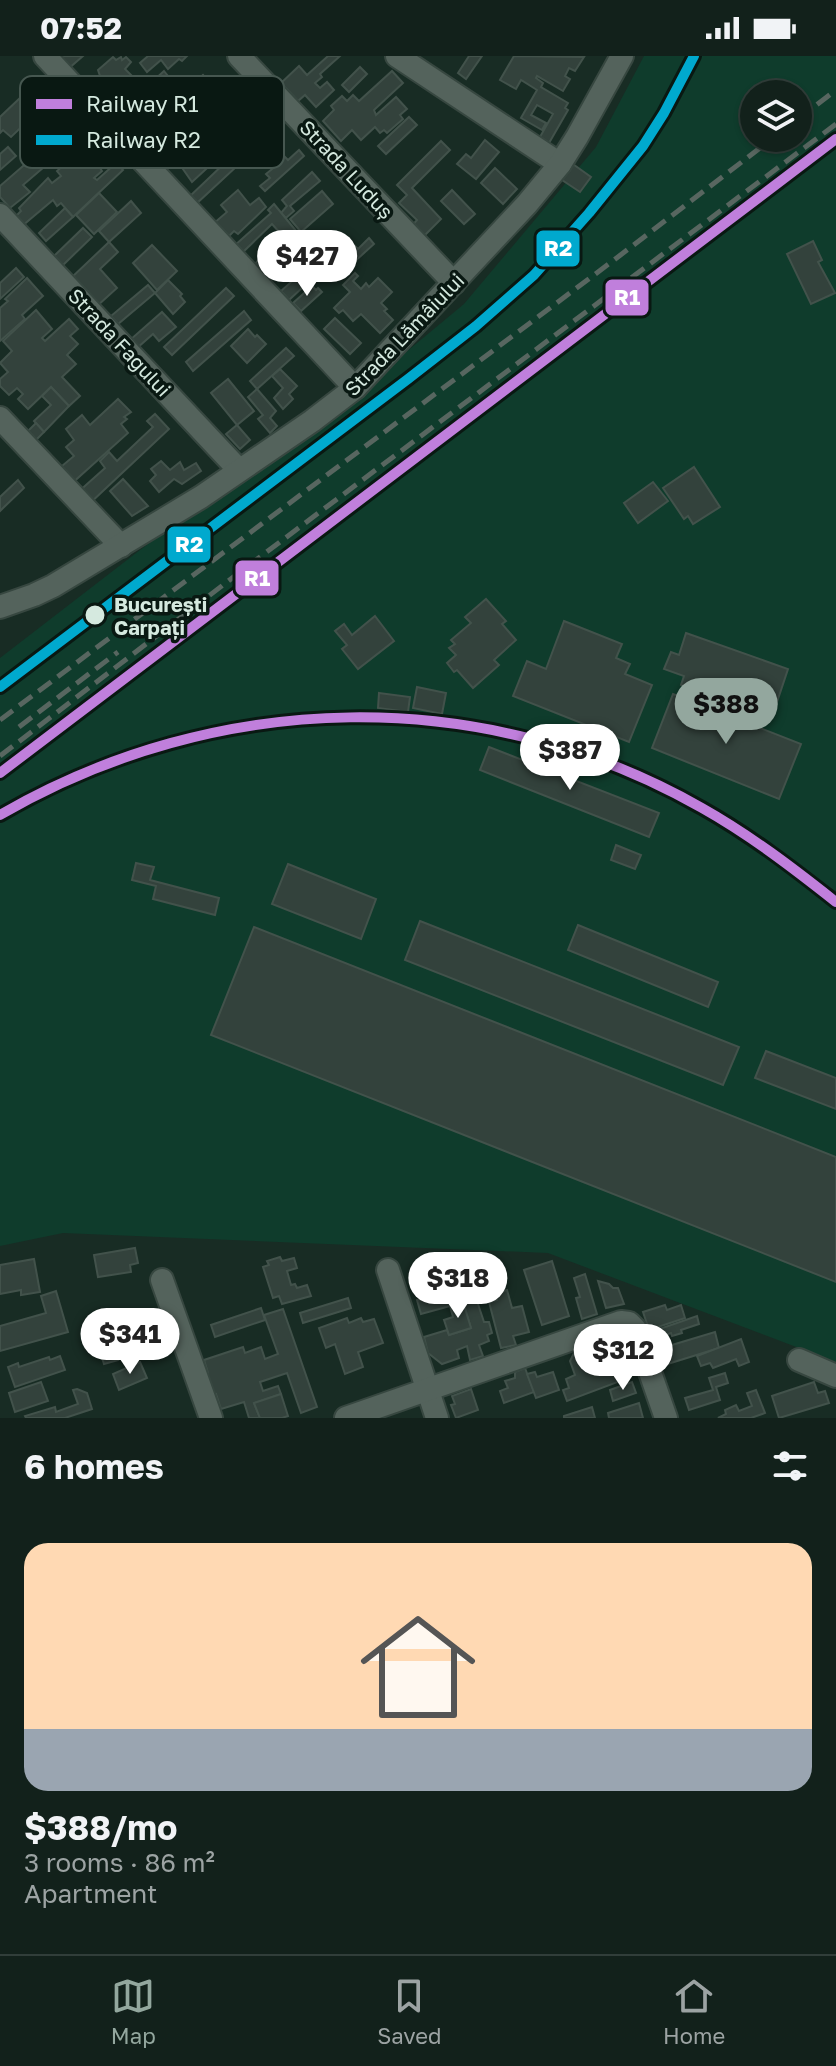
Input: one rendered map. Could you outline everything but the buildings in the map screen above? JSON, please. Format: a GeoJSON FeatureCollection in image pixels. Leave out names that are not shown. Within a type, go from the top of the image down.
{"type":"FeatureCollection","features":[{"type":"Feature","properties":{"kind":"street"},"geometry":{"type":"LineString","coordinates":[[45,56],[64,76]]}},
{"type":"Feature","properties":{"kind":"street","name":"Strada Luduș"},"geometry":{"type":"LineString","coordinates":[[239,56],[258,76]]}},
{"type":"Feature","properties":{"kind":"street"},"geometry":{"type":"LineString","coordinates":[[397,56],[560,164]]}},
{"type":"Feature","properties":{"kind":"street","name":"Strada Lămâiului"},"geometry":{"type":"LineString","coordinates":[[0,607],[43,591],[174,514],[312,421],[355,388],[527,204],[560,164],[622,56]]}},
{"type":"Feature","properties":{"kind":"street","name":"Strada Luduș"},"geometry":{"type":"LineString","coordinates":[[284,104],[454,283]]}},
{"type":"Feature","properties":{"kind":"street"},"geometry":{"type":"LineString","coordinates":[[150,168],[355,388]]}},
{"type":"Feature","properties":{"kind":"street","name":"Strada Fagului"},"geometry":{"type":"LineString","coordinates":[[0,215],[239,470]]}},
{"type":"Feature","properties":{"kind":"street"},"geometry":{"type":"LineString","coordinates":[[0,418],[121,546]]}},
{"type":"Feature","properties":{"kind":"street"},"geometry":{"type":"LineString","coordinates":[[388,1270],[437,1418]]}},
{"type":"Feature","properties":{"kind":"street"},"geometry":{"type":"LineString","coordinates":[[162,1280],[211,1418]]}},
{"type":"Feature","properties":{"kind":"street"},"geometry":{"type":"LineString","coordinates":[[346,1418],[621,1322],[629,1323],[635,1329],[666,1418]]}},
{"type":"Feature","properties":{"kind":"street"},"geometry":{"type":"LineString","coordinates":[[799,1360],[836,1376]]}},
{"type":"Feature","properties":{"kind":"shaded area"},"geometry":{"type":"Polygon","coordinates":[[[644,56],[836,56],[836,1362],[548,1253],[63,1233],[0,1246],[0,658],[140,550],[358,392],[464,304],[596,147],[644,56]]]}},
{"type":"Feature","properties":{"kind":"railway"},"geometry":{"type":"LineString","coordinates":[[0,687],[408,379],[476,326],[534,275],[643,146],[694,56]]}},
{"type":"Feature","properties":{"kind":"railway"},"geometry":{"type":"LineString","coordinates":[[812,108],[836,90]]}},
{"type":"Feature","properties":{"kind":"railway"},"geometry":{"type":"LineString","coordinates":[[0,756],[836,124]]}},
{"type":"Feature","properties":{"kind":"railway"},"geometry":{"type":"LineString","coordinates":[[0,720],[755,152]]}},
{"type":"Feature","properties":{"kind":"railway"},"geometry":{"type":"LineString","coordinates":[[19,727],[118,652]]}},
{"type":"Feature","properties":{"kind":"rail line","name":"R2"},"geometry":{"type":"LineString","coordinates":[[0,687],[408,379],[476,326],[534,275],[643,146],[694,56]]}},
{"type":"Feature","properties":{"kind":"rail line","name":"R1"},"geometry":{"type":"LineString","coordinates":[[0,773],[836,139]]}},
{"type":"Feature","properties":{"kind":"rail line","name":"R1"},"geometry":{"type":"LineString","coordinates":[[0,815],[83,773],[170,743],[260,724],[350,717],[441,722],[530,739],[618,767],[720,818],[836,902]]}},
{"type":"Feature","properties":{"kind":"place","name":"București Carpați"},"geometry":{"type":"Point","coordinates":[95,615]}}]}
